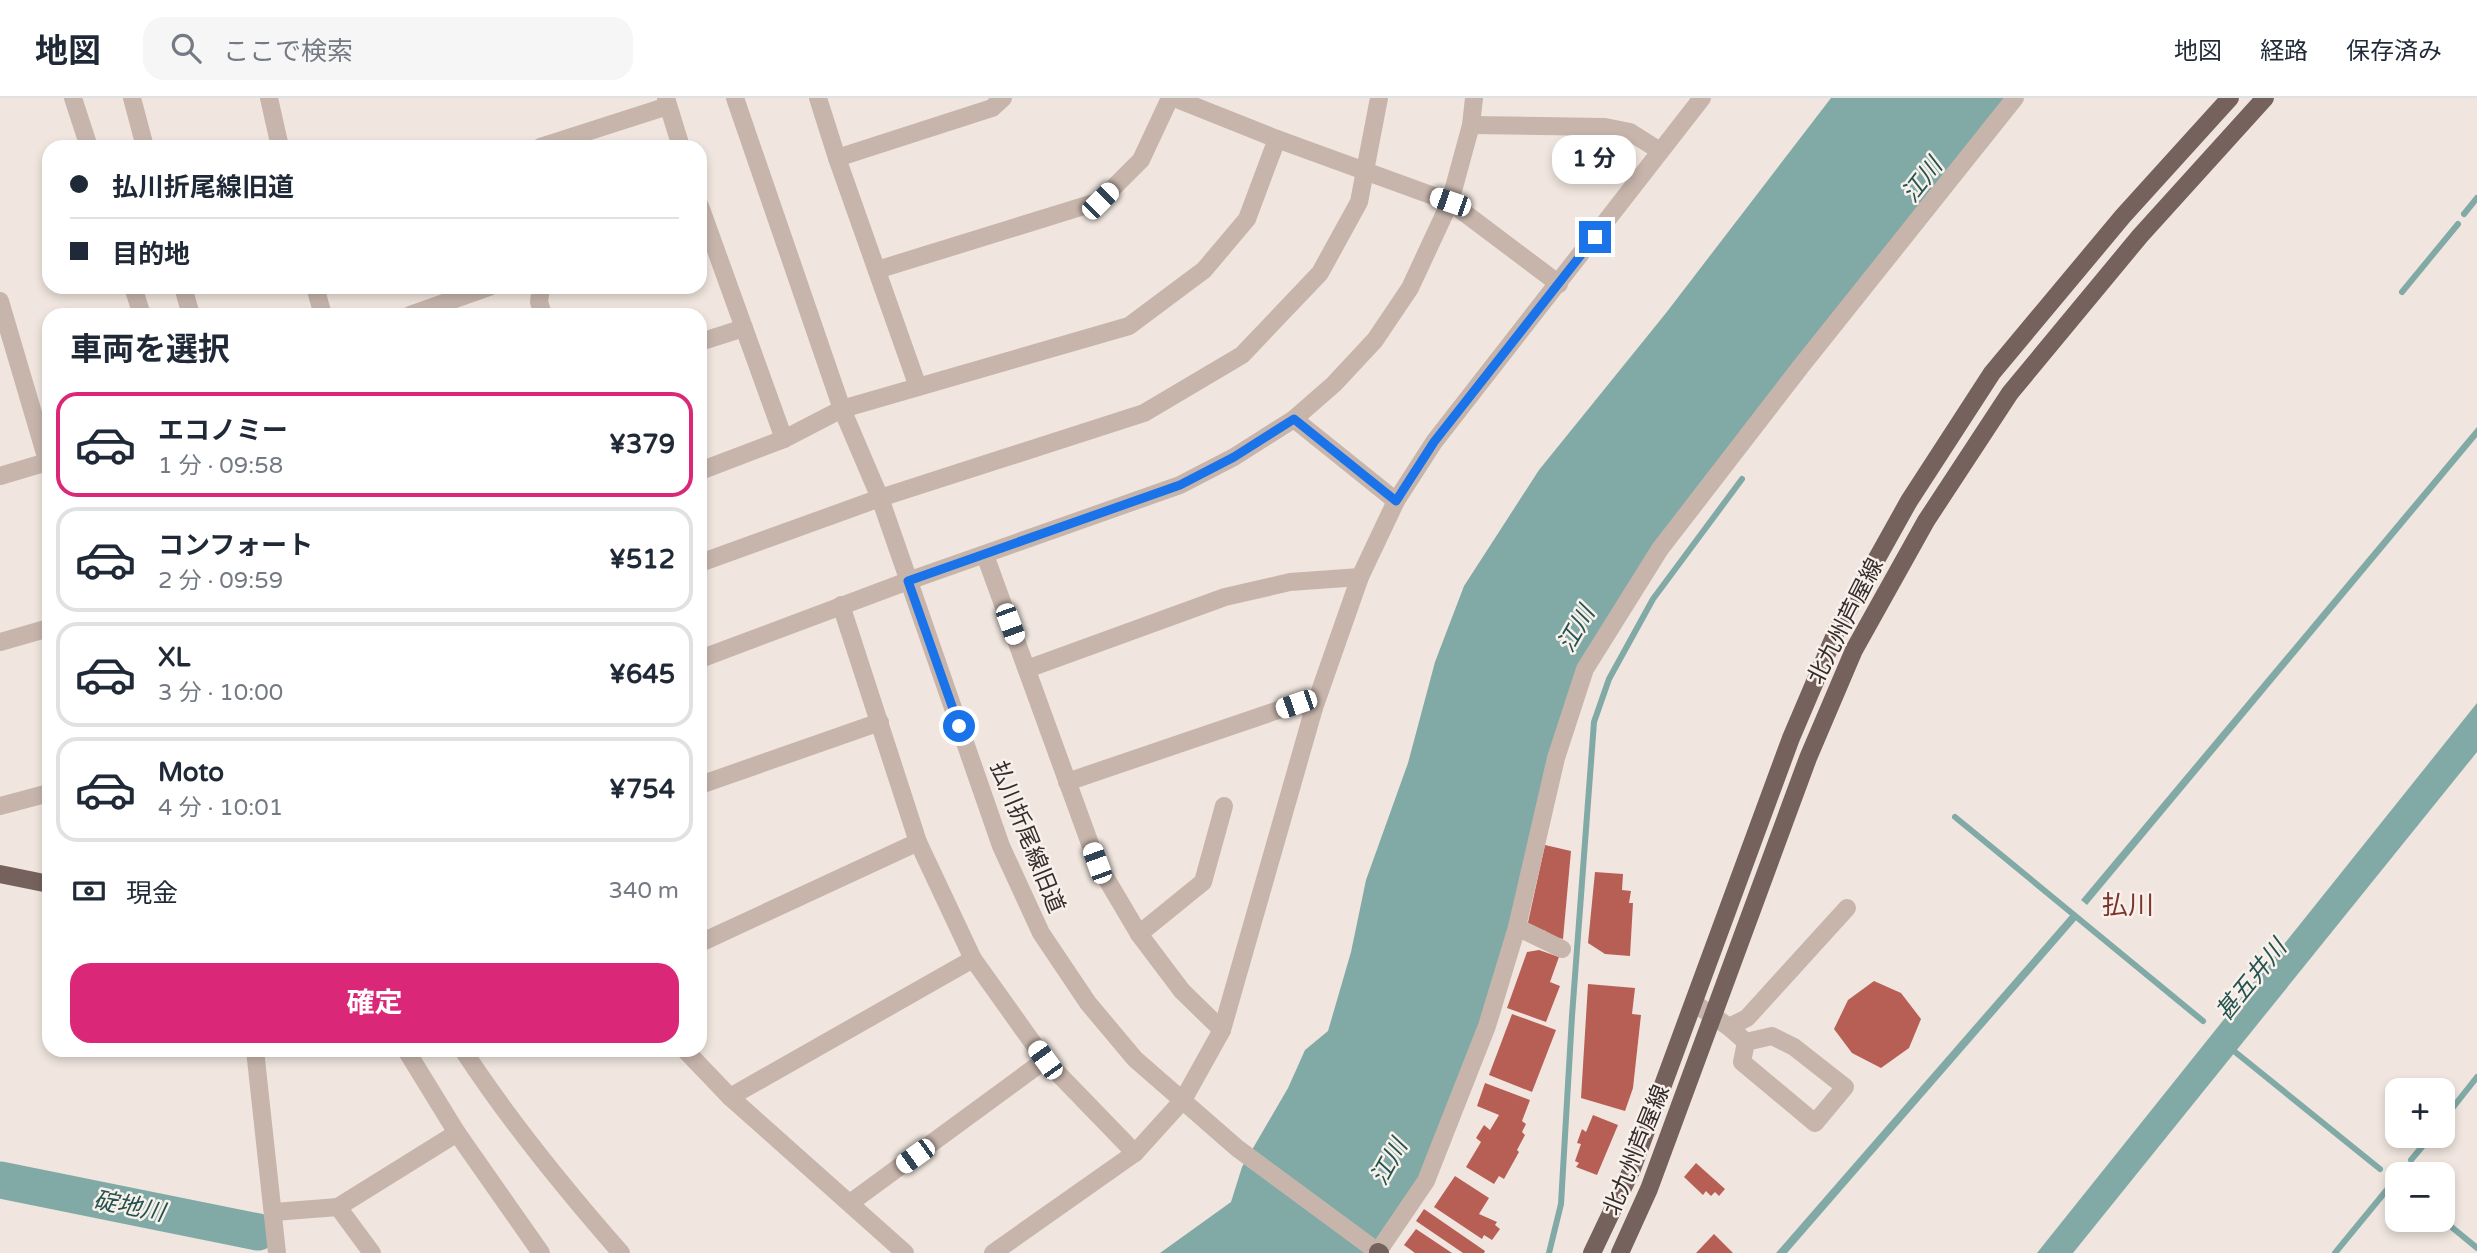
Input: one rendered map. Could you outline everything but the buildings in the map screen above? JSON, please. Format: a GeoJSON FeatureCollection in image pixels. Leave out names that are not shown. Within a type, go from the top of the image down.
{"type":"FeatureCollection","features":[{"type":"Feature","properties":{"kind":"main road","name":"北九州芦屋線"},"geometry":{"type":"LineString","coordinates":[[1592,1253],[1632,1169],[1791,738],[1837,630],[1909,500],[1992,373],[2123,216],[2230,98]]}},
{"type":"Feature","properties":{"kind":"main road","name":"北九州芦屋線"},"geometry":{"type":"LineString","coordinates":[[1619,1253],[1722,1022],[1808,758],[1854,650],[1926,521],[2010,393],[2140,236],[2264,98]]}},
{"type":"Feature","properties":{"kind":"main road"},"geometry":{"type":"LineString","coordinates":[[0,874],[42,883]]}},
{"type":"Feature","properties":{"kind":"street"},"geometry":{"type":"LineString","coordinates":[[73,98],[87,140]]}},
{"type":"Feature","properties":{"kind":"street"},"geometry":{"type":"LineString","coordinates":[[131,98],[143,140]]}},
{"type":"Feature","properties":{"kind":"street","name":"払川折尾線旧道"},"geometry":{"type":"LineString","coordinates":[[735,98],[842,409],[880,498],[1001,846],[1041,933],[1088,1003],[1135,1059],[1237,1148],[1376,1251]]}},
{"type":"Feature","properties":{"kind":"street"},"geometry":{"type":"LineString","coordinates":[[818,98],[836,158],[918,387]]}},
{"type":"Feature","properties":{"kind":"street"},"geometry":{"type":"LineString","coordinates":[[836,158],[992,108],[1003,98]]}},
{"type":"Feature","properties":{"kind":"street"},"geometry":{"type":"LineString","coordinates":[[877,270],[1100,201],[1141,160],[1172,98],[1450,202],[1559,284]]}},
{"type":"Feature","properties":{"kind":"street"},"geometry":{"type":"LineString","coordinates":[[707,560],[880,498],[1144,413],[1242,355],[1320,273],[1359,202],[1379,98]]}},
{"type":"Feature","properties":{"kind":"street"},"geometry":{"type":"LineString","coordinates":[[707,656],[841,605],[1180,485],[1234,457],[1294,419],[1334,384],[1376,341],[1410,288],[1450,202],[1471,125],[1474,98]]}},
{"type":"Feature","properties":{"kind":"street"},"geometry":{"type":"LineString","coordinates":[[993,1253],[1135,1153],[1183,1100],[1222,1031],[1314,708],[1360,577],[1396,501],[1434,442],[1702,98]]}},
{"type":"Feature","properties":{"kind":"street"},"geometry":{"type":"LineString","coordinates":[[1376,1251],[1426,1181],[1487,1026],[1517,927],[1539,824],[1572,704],[1585,669],[1660,549],[1801,365],[2015,98]]}},
{"type":"Feature","properties":{"kind":"street"},"geometry":{"type":"LineString","coordinates":[[274,99],[279,140]]}},
{"type":"Feature","properties":{"kind":"street"},"geometry":{"type":"LineString","coordinates":[[560,140],[667,102],[679,140]]}},
{"type":"Feature","properties":{"kind":"street"},"geometry":{"type":"LineString","coordinates":[[1471,125],[1605,127],[1630,132],[1660,151]]}},
{"type":"Feature","properties":{"kind":"street"},"geometry":{"type":"LineString","coordinates":[[707,468],[784,439],[842,409],[1129,326],[1204,270],[1247,219],[1277,139]]}},
{"type":"Feature","properties":{"kind":"street"},"geometry":{"type":"LineString","coordinates":[[707,229],[784,439]]}},
{"type":"Feature","properties":{"kind":"street"},"geometry":{"type":"LineString","coordinates":[[430,308],[469,294]]}},
{"type":"Feature","properties":{"kind":"street"},"geometry":{"type":"LineString","coordinates":[[1,310],[42,445]]}},
{"type":"Feature","properties":{"kind":"street"},"geometry":{"type":"LineString","coordinates":[[707,340],[744,328]]}},
{"type":"Feature","properties":{"kind":"street"},"geometry":{"type":"LineString","coordinates":[[1294,419],[1396,501]]}},
{"type":"Feature","properties":{"kind":"street"},"geometry":{"type":"LineString","coordinates":[[0,476],[42,466]]}},
{"type":"Feature","properties":{"kind":"street"},"geometry":{"type":"LineString","coordinates":[[985,555],[1097,863],[1139,934],[1182,991],[1222,1031]]}},
{"type":"Feature","properties":{"kind":"street"},"geometry":{"type":"LineString","coordinates":[[1027,669],[1224,597],[1290,582],[1360,577]]}},
{"type":"Feature","properties":{"kind":"street"},"geometry":{"type":"LineString","coordinates":[[841,605],[918,842],[973,959],[1045,1060],[1135,1153]]}},
{"type":"Feature","properties":{"kind":"street"},"geometry":{"type":"LineString","coordinates":[[0,642],[42,630]]}},
{"type":"Feature","properties":{"kind":"street"},"geometry":{"type":"LineString","coordinates":[[1067,782],[1296,704],[1314,708]]}},
{"type":"Feature","properties":{"kind":"street"},"geometry":{"type":"LineString","coordinates":[[707,783],[880,722]]}},
{"type":"Feature","properties":{"kind":"street"},"geometry":{"type":"LineString","coordinates":[[0,806],[42,795]]}},
{"type":"Feature","properties":{"kind":"street"},"geometry":{"type":"LineString","coordinates":[[1139,934],[1203,882],[1224,806]]}},
{"type":"Feature","properties":{"kind":"street"},"geometry":{"type":"LineString","coordinates":[[707,940],[918,842]]}},
{"type":"Feature","properties":{"kind":"street"},"geometry":{"type":"LineString","coordinates":[[1722,1022],[1747,1018],[1847,908]]}},
{"type":"Feature","properties":{"kind":"street"},"geometry":{"type":"LineString","coordinates":[[1517,927],[1562,949]]}},
{"type":"Feature","properties":{"kind":"street"},"geometry":{"type":"LineString","coordinates":[[730,1097],[973,959]]}},
{"type":"Feature","properties":{"kind":"street"},"geometry":{"type":"LineString","coordinates":[[1693,1003],[1746,1042]]}},
{"type":"Feature","properties":{"kind":"street"},"geometry":{"type":"LineString","coordinates":[[1772,1036],[1794,1047],[1845,1087],[1815,1123],[1742,1062],[1746,1042],[1772,1036]]}},
{"type":"Feature","properties":{"kind":"street"},"geometry":{"type":"LineString","coordinates":[[256,1057],[277,1253]]}},
{"type":"Feature","properties":{"kind":"street"},"geometry":{"type":"LineString","coordinates":[[410,1057],[457,1133],[541,1253]]}},
{"type":"Feature","properties":{"kind":"street"},"geometry":{"type":"LineString","coordinates":[[468,1057],[491,1093],[547,1165],[621,1253]]}},
{"type":"Feature","properties":{"kind":"street"},"geometry":{"type":"LineString","coordinates":[[692,1057],[730,1097],[905,1253]]}},
{"type":"Feature","properties":{"kind":"street"},"geometry":{"type":"LineString","coordinates":[[850,1203],[1045,1060]]}},
{"type":"Feature","properties":{"kind":"street"},"geometry":{"type":"LineString","coordinates":[[274,1212],[338,1207],[457,1133]]}},
{"type":"Feature","properties":{"kind":"street"},"geometry":{"type":"LineString","coordinates":[[338,1207],[372,1253]]}},
{"type":"Feature","properties":{"kind":"water","name":"江川"},"geometry":{"type":"Polygon","coordinates":[[[1831,98],[2009,98],[1609,616],[1482,1016],[1419,1177],[1368,1253],[1160,1253],[1231,1202],[1242,1167],[1288,1088],[1305,1050],[1328,1031],[1351,952],[1366,880],[1408,763],[1435,662],[1464,586],[1539,470],[1666,313],[1831,98]]]}},
{"type":"Feature","properties":{"kind":"water"},"geometry":{"type":"Polygon","coordinates":[[[2477,427],[2477,437],[2087,905],[2081,900],[2477,427]]]}},
{"type":"Feature","properties":{"kind":"water"},"geometry":{"type":"Polygon","coordinates":[[[2477,703],[2477,752],[2073,1253],[2037,1253],[2477,703]]]}},
{"type":"Feature","properties":{"kind":"water"},"geometry":{"type":"Polygon","coordinates":[[[2072,913],[2078,918],[1787,1253],[1776,1253],[2072,913]]]}},
{"type":"Feature","properties":{"kind":"waterway"},"geometry":{"type":"LineString","coordinates":[[2464,214],[2477,198]]}},
{"type":"Feature","properties":{"kind":"waterway"},"geometry":{"type":"LineString","coordinates":[[2402,292],[2458,224]]}},
{"type":"Feature","properties":{"kind":"waterway"},"geometry":{"type":"LineString","coordinates":[[1549,1253],[1561,1204],[1594,722],[1609,679],[1653,599],[1742,479]]}},
{"type":"Feature","properties":{"kind":"waterway"},"geometry":{"type":"LineString","coordinates":[[1955,817],[2203,1021]]}},
{"type":"Feature","properties":{"kind":"waterway"},"geometry":{"type":"LineString","coordinates":[[2229,1047],[2380,1169]]}},
{"type":"Feature","properties":{"kind":"waterway"},"geometry":{"type":"LineString","coordinates":[[2455,1105],[2477,1077]]}},
{"type":"Feature","properties":{"kind":"waterway"},"geometry":{"type":"LineString","coordinates":[[2411,1160],[2421,1148]]}},
{"type":"Feature","properties":{"kind":"waterway","name":"碇地川"},"geometry":{"type":"LineString","coordinates":[[0,1180],[258,1232]]}},
{"type":"Feature","properties":{"kind":"waterway"},"geometry":{"type":"LineString","coordinates":[[2335,1253],[2385,1192]]}},
{"type":"Feature","properties":{"kind":"waterway"},"geometry":{"type":"LineString","coordinates":[[2455,1230],[2477,1248]]}},
{"type":"Feature","properties":{"kind":"district","name":"払川"},"geometry":{"type":"Point","coordinates":[2128,905]}},
{"type":"Feature","properties":{"kind":"route"},"geometry":{"type":"LineString","coordinates":[[959,726],[908,581],[1180,485],[1234,457],[1294,419],[1396,501],[1434,442],[1595,237]]}},
{"type":"Feature","properties":{"kind":"water label","name":"甚五井川"},"geometry":{"type":"Point","coordinates":[2251,980]}}]}
